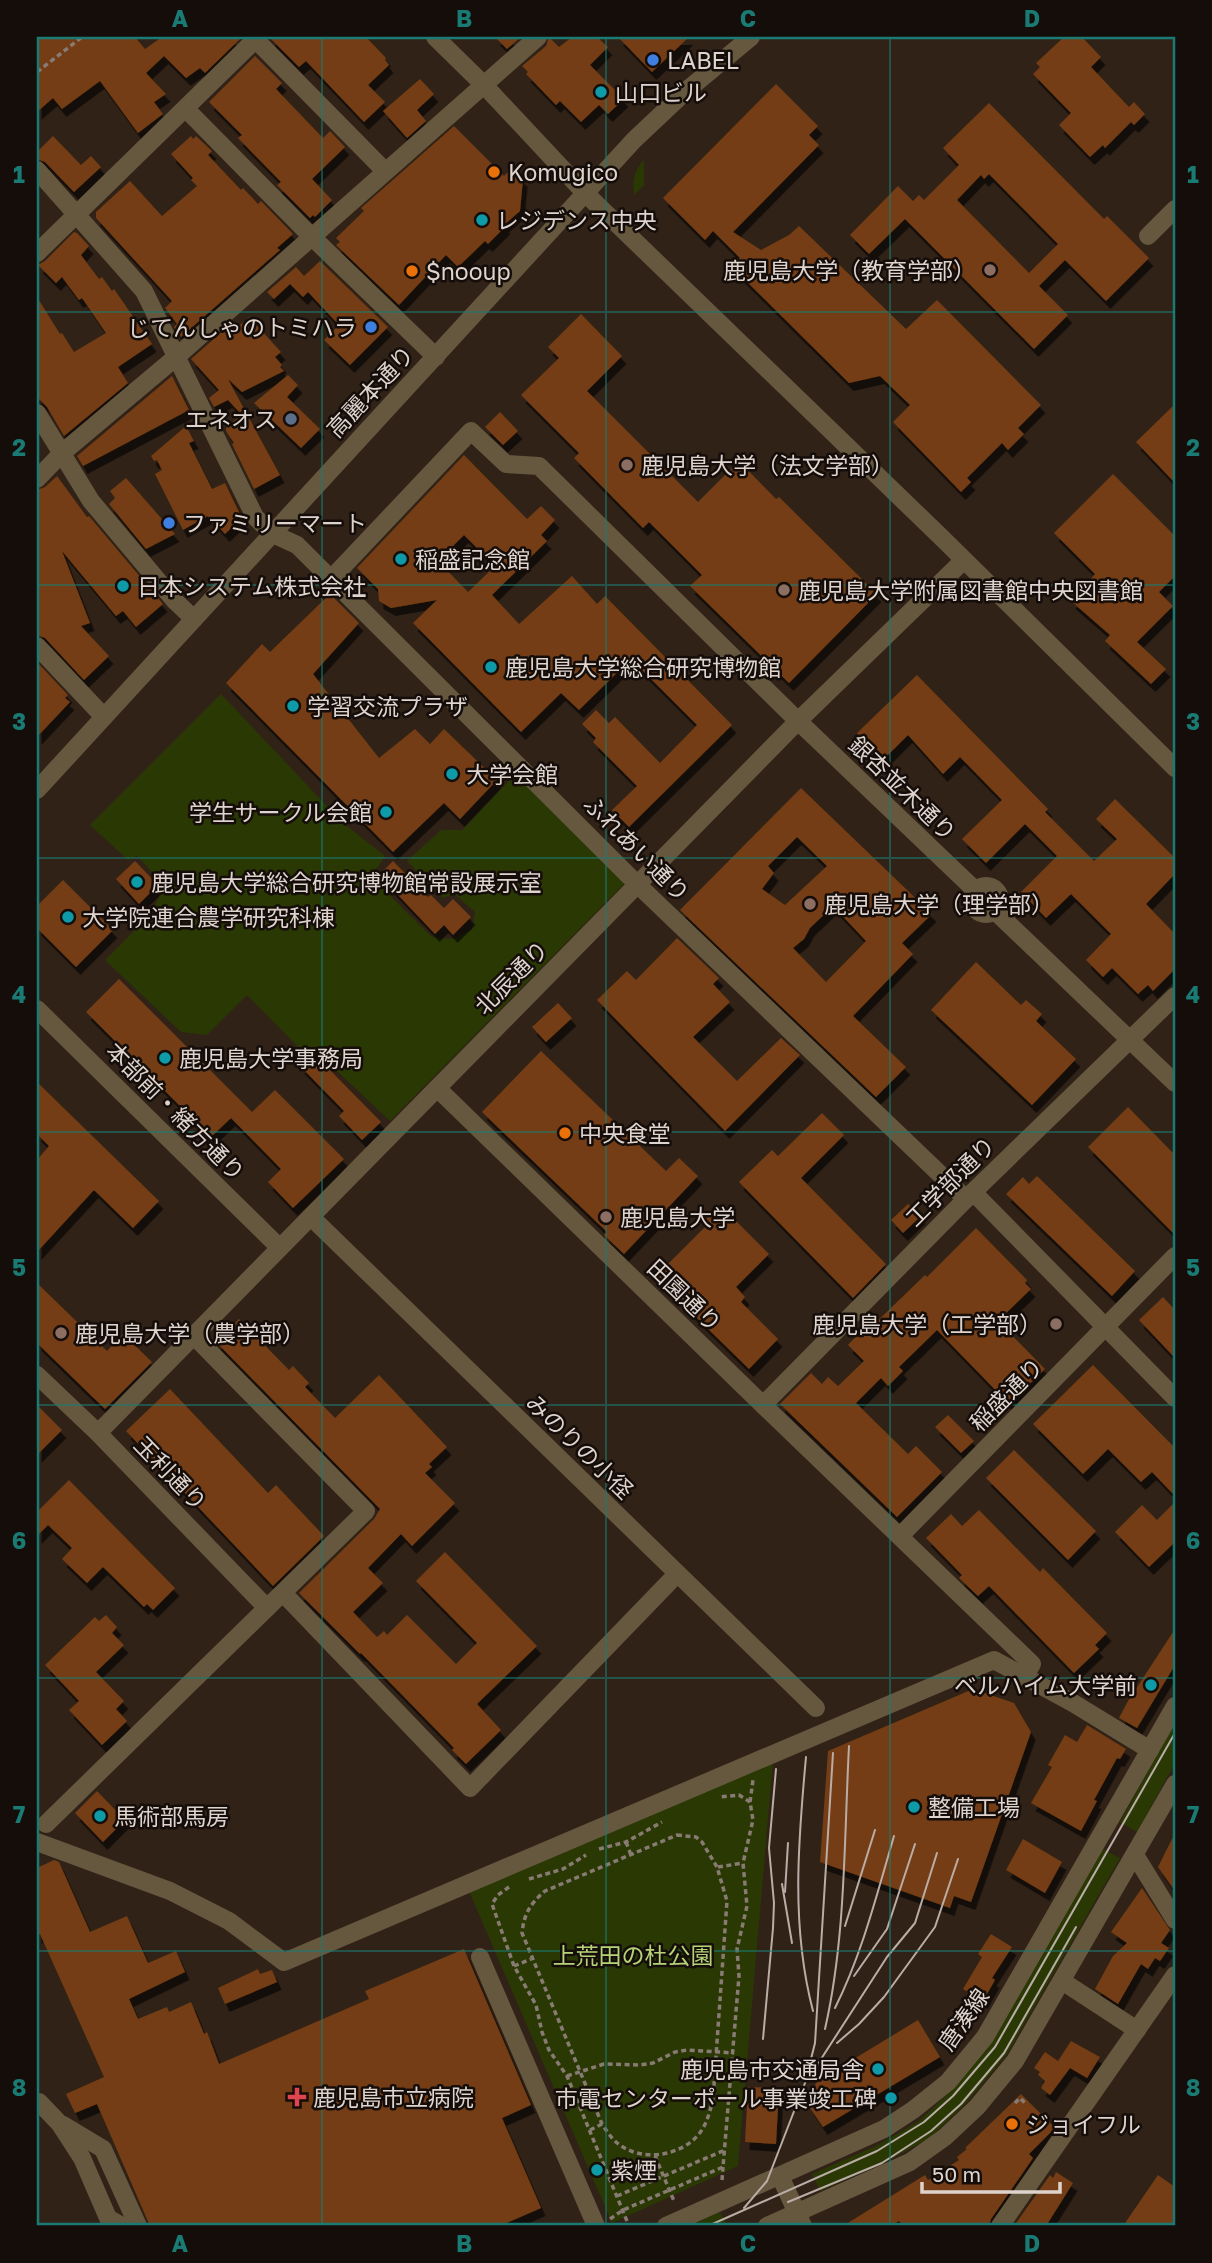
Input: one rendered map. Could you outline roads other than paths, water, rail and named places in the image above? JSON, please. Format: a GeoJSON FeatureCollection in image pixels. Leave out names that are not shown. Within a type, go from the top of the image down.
{"type":"FeatureCollection","features":[{"type":"Feature","properties":{"kind":"street"},"geometry":{"type":"LineString","coordinates":[[435,37],[484,85],[584,193],[1175,768]]}},
{"type":"Feature","properties":{"kind":"street"},"geometry":{"type":"LineString","coordinates":[[37,479],[62,453],[175,358],[538,37]]}},
{"type":"Feature","properties":{"kind":"street","name":"高麗本通り"},"geometry":{"type":"LineString","coordinates":[[37,790],[634,139],[751,37]]}},
{"type":"Feature","properties":{"kind":"street"},"geometry":{"type":"LineString","coordinates":[[37,253],[186,109],[255,38],[385,170]]}},
{"type":"Feature","properties":{"kind":"street"},"geometry":{"type":"LineString","coordinates":[[186,109],[311,236],[436,356]]}},
{"type":"Feature","properties":{"kind":"street"},"geometry":{"type":"LineString","coordinates":[[37,170],[144,291],[255,517],[273,534]]}},
{"type":"Feature","properties":{"kind":"street"},"geometry":{"type":"LineString","coordinates":[[1148,236],[1175,209]]}},
{"type":"Feature","properties":{"kind":"street"},"geometry":{"type":"LineString","coordinates":[[37,413],[91,501],[175,601],[194,619]]}},
{"type":"Feature","properties":{"kind":"street","name":"銀杏並木通り"},"geometry":{"type":"LineString","coordinates":[[331,579],[471,431],[506,464],[539,466],[798,721],[975,890],[973,907],[979,913],[995,911],[1130,1040]]}},
{"type":"Feature","properties":{"kind":"street","name":"ふれあい通り"},"geometry":{"type":"LineString","coordinates":[[273,534],[298,545],[637,884],[1106,1326],[1175,1398]]}},
{"type":"Feature","properties":{"kind":"street","name":"北辰通り"},"geometry":{"type":"LineString","coordinates":[[98,1433],[798,721],[964,560]]}},
{"type":"Feature","properties":{"kind":"street"},"geometry":{"type":"LineString","coordinates":[[37,646],[104,717]]}},
{"type":"Feature","properties":{"kind":"street","name":"工学部通り"},"geometry":{"type":"LineString","coordinates":[[763,1405],[969,1196],[1175,996]]}},
{"type":"Feature","properties":{"kind":"street","name":"本部前・緒方通り"},"geometry":{"type":"LineString","coordinates":[[37,1009],[280,1248]]}},
{"type":"Feature","properties":{"kind":"street"},"geometry":{"type":"LineString","coordinates":[[1130,1040],[1175,1083]]}},
{"type":"Feature","properties":{"kind":"street","name":"田園通り"},"geometry":{"type":"LineString","coordinates":[[437,1088],[1032,1664],[1024,1677]]}},
{"type":"Feature","properties":{"kind":"street","name":"みのりの小径"},"geometry":{"type":"LineString","coordinates":[[311,1217],[816,1708]]}},
{"type":"Feature","properties":{"kind":"street","name":"稲盛通り"},"geometry":{"type":"LineString","coordinates":[[900,1535],[1175,1256]]}},
{"type":"Feature","properties":{"kind":"street"},"geometry":{"type":"LineString","coordinates":[[46,1824],[366,1511],[194,1336]]}},
{"type":"Feature","properties":{"kind":"street","name":"玉利通り"},"geometry":{"type":"LineString","coordinates":[[37,1375],[98,1433],[267,1608]]}},
{"type":"Feature","properties":{"kind":"street"},"geometry":{"type":"LineString","coordinates":[[282,1593],[470,1788],[677,1574]]}},
{"type":"Feature","properties":{"kind":"street"},"geometry":{"type":"LineString","coordinates":[[37,1843],[170,1891],[229,1921],[284,1962],[994,1660],[1150,1750]]}},
{"type":"Feature","properties":{"kind":"street","name":"唐湊線"},"geometry":{"type":"LineString","coordinates":[[666,2226],[884,2129],[913,2110],[947,2082],[985,2037],[1175,1706]]}},
{"type":"Feature","properties":{"kind":"street"},"geometry":{"type":"LineString","coordinates":[[767,2226],[801,2219],[910,2162],[945,2137],[977,2107],[1015,2061],[1175,1784]]}},
{"type":"Feature","properties":{"kind":"street"},"geometry":{"type":"LineString","coordinates":[[1135,1855],[1175,1920]]}},
{"type":"Feature","properties":{"kind":"street"},"geometry":{"type":"LineString","coordinates":[[480,1956],[600,2225]]}},
{"type":"Feature","properties":{"kind":"street"},"geometry":{"type":"LineString","coordinates":[[1000,2226],[1175,1975]]}},
{"type":"Feature","properties":{"kind":"street"},"geometry":{"type":"LineString","coordinates":[[1062,1981],[1137,2030]]}},
{"type":"Feature","properties":{"kind":"street"},"geometry":{"type":"LineString","coordinates":[[39,2102],[61,2124],[82,2158],[108,2218],[122,2226]]}},
{"type":"Feature","properties":{"kind":"street"},"geometry":{"type":"LineString","coordinates":[[61,2124],[103,2149],[138,2226]]}},
{"type":"Feature","properties":{"kind":"street"},"geometry":{"type":"LineString","coordinates":[[780,2176],[801,2219]]}},
{"type":"Feature","properties":{"kind":"tram line"},"geometry":{"type":"LineString","coordinates":[[708,2226],[877,2151],[924,2122],[953,2096],[995,2047],[1175,1733]]}},
{"type":"Feature","properties":{"kind":"tram line"},"geometry":{"type":"LineString","coordinates":[[825,2029],[841,1924],[849,1746]]}},
{"type":"Feature","properties":{"kind":"tram line"},"geometry":{"type":"LineString","coordinates":[[744,2208],[767,2181],[805,2083],[815,2043],[833,1753]]}},
{"type":"Feature","properties":{"kind":"tram line"},"geometry":{"type":"LineString","coordinates":[[806,1757],[798,1885],[802,1948],[813,2011]]}},
{"type":"Feature","properties":{"kind":"tram line"},"geometry":{"type":"LineString","coordinates":[[763,2039],[773,1928],[774,1903],[769,1848],[776,1769]]}},
{"type":"Feature","properties":{"kind":"tram line"},"geometry":{"type":"LineString","coordinates":[[845,1926],[875,1830]]}},
{"type":"Feature","properties":{"kind":"tram line"},"geometry":{"type":"LineString","coordinates":[[835,2008],[861,1945],[894,1836]]}},
{"type":"Feature","properties":{"kind":"tram line"},"geometry":{"type":"LineString","coordinates":[[785,1892],[788,1843]]}},
{"type":"Feature","properties":{"kind":"tram line"},"geometry":{"type":"LineString","coordinates":[[854,1976],[887,1929],[915,1844]]}},
{"type":"Feature","properties":{"kind":"tram line"},"geometry":{"type":"LineString","coordinates":[[812,2073],[887,1957],[915,1923],[937,1853]]}},
{"type":"Feature","properties":{"kind":"tram line"},"geometry":{"type":"LineString","coordinates":[[837,2043],[884,1997],[935,1927],[958,1859]]}},
{"type":"Feature","properties":{"kind":"tram line"},"geometry":{"type":"LineString","coordinates":[[782,1884],[792,1943]]}},
{"type":"Feature","properties":{"kind":"tram line"},"geometry":{"type":"LineString","coordinates":[[788,2202],[882,2163],[931,2131],[961,2104],[1004,2053],[1076,1927]]}},
{"type":"Feature","properties":{"kind":"place","name":"LABEL"},"geometry":{"type":"Point","coordinates":[653,60]}},
{"type":"Feature","properties":{"kind":"place","name":"山口ビル"},"geometry":{"type":"Point","coordinates":[601,92]}},
{"type":"Feature","properties":{"kind":"place","name":"Komugico"},"geometry":{"type":"Point","coordinates":[494,172]}},
{"type":"Feature","properties":{"kind":"place","name":"レジデンス中央"},"geometry":{"type":"Point","coordinates":[482,220]}},
{"type":"Feature","properties":{"kind":"place","name":"鹿児島大学（教育学部）"},"geometry":{"type":"Point","coordinates":[990,270]}},
{"type":"Feature","properties":{"kind":"place","name":"$nooup"},"geometry":{"type":"Point","coordinates":[412,271]}},
{"type":"Feature","properties":{"kind":"place","name":"じてんしゃのトミハラ"},"geometry":{"type":"Point","coordinates":[371,327]}},
{"type":"Feature","properties":{"kind":"place","name":"エネオス"},"geometry":{"type":"Point","coordinates":[291,419]}},
{"type":"Feature","properties":{"kind":"place","name":"鹿児島大学（法文学部）"},"geometry":{"type":"Point","coordinates":[627,465]}},
{"type":"Feature","properties":{"kind":"place","name":"ファミリーマート"},"geometry":{"type":"Point","coordinates":[169,523]}},
{"type":"Feature","properties":{"kind":"place","name":"稲盛記念館"},"geometry":{"type":"Point","coordinates":[401,559]}},
{"type":"Feature","properties":{"kind":"place","name":"日本システム株式会社"},"geometry":{"type":"Point","coordinates":[123,586]}},
{"type":"Feature","properties":{"kind":"place","name":"鹿児島大学附属図書館中央図書館"},"geometry":{"type":"Point","coordinates":[784,590]}},
{"type":"Feature","properties":{"kind":"place","name":"鹿児島大学総合研究博物館"},"geometry":{"type":"Point","coordinates":[491,667]}},
{"type":"Feature","properties":{"kind":"place","name":"学習交流プラザ"},"geometry":{"type":"Point","coordinates":[293,706]}},
{"type":"Feature","properties":{"kind":"place","name":"大学会館"},"geometry":{"type":"Point","coordinates":[452,774]}},
{"type":"Feature","properties":{"kind":"place","name":"学生サークル会館"},"geometry":{"type":"Point","coordinates":[386,812]}},
{"type":"Feature","properties":{"kind":"place","name":"鹿児島大学総合研究博物館常設展示室"},"geometry":{"type":"Point","coordinates":[137,882]}},
{"type":"Feature","properties":{"kind":"place","name":"鹿児島大学（理学部）"},"geometry":{"type":"Point","coordinates":[810,904]}},
{"type":"Feature","properties":{"kind":"place","name":"大学院連合農学研究科棟"},"geometry":{"type":"Point","coordinates":[68,917]}},
{"type":"Feature","properties":{"kind":"place","name":"鹿児島大学事務局"},"geometry":{"type":"Point","coordinates":[165,1058]}},
{"type":"Feature","properties":{"kind":"place","name":"中央食堂"},"geometry":{"type":"Point","coordinates":[565,1133]}},
{"type":"Feature","properties":{"kind":"place","name":"鹿児島大学"},"geometry":{"type":"Point","coordinates":[606,1217]}},
{"type":"Feature","properties":{"kind":"place","name":"鹿児島大学（工学部）"},"geometry":{"type":"Point","coordinates":[1056,1324]}},
{"type":"Feature","properties":{"kind":"place","name":"鹿児島大学（農学部）"},"geometry":{"type":"Point","coordinates":[61,1333]}},
{"type":"Feature","properties":{"kind":"place","name":"ベルハイム大学前"},"geometry":{"type":"Point","coordinates":[1151,1685]}},
{"type":"Feature","properties":{"kind":"place","name":"整備工場"},"geometry":{"type":"Point","coordinates":[914,1807]}},
{"type":"Feature","properties":{"kind":"place","name":"馬術部馬房"},"geometry":{"type":"Point","coordinates":[100,1816]}},
{"type":"Feature","properties":{"kind":"place","name":"鹿児島市交通局舎"},"geometry":{"type":"Point","coordinates":[878,2069]}},
{"type":"Feature","properties":{"kind":"place","name":"鹿児島市立病院"},"geometry":{"type":"Point","coordinates":[297,2097]}},
{"type":"Feature","properties":{"kind":"place","name":"市電センターポール事業竣工碑"},"geometry":{"type":"Point","coordinates":[891,2098]}},
{"type":"Feature","properties":{"kind":"place","name":"ジョイフル"},"geometry":{"type":"Point","coordinates":[1012,2124]}},
{"type":"Feature","properties":{"kind":"place","name":"紫煙"},"geometry":{"type":"Point","coordinates":[597,2170]}},
{"type":"Feature","properties":{"kind":"park label","name":"上荒田の杜公園"},"geometry":{"type":"Point","coordinates":[633,1955]}}]}
